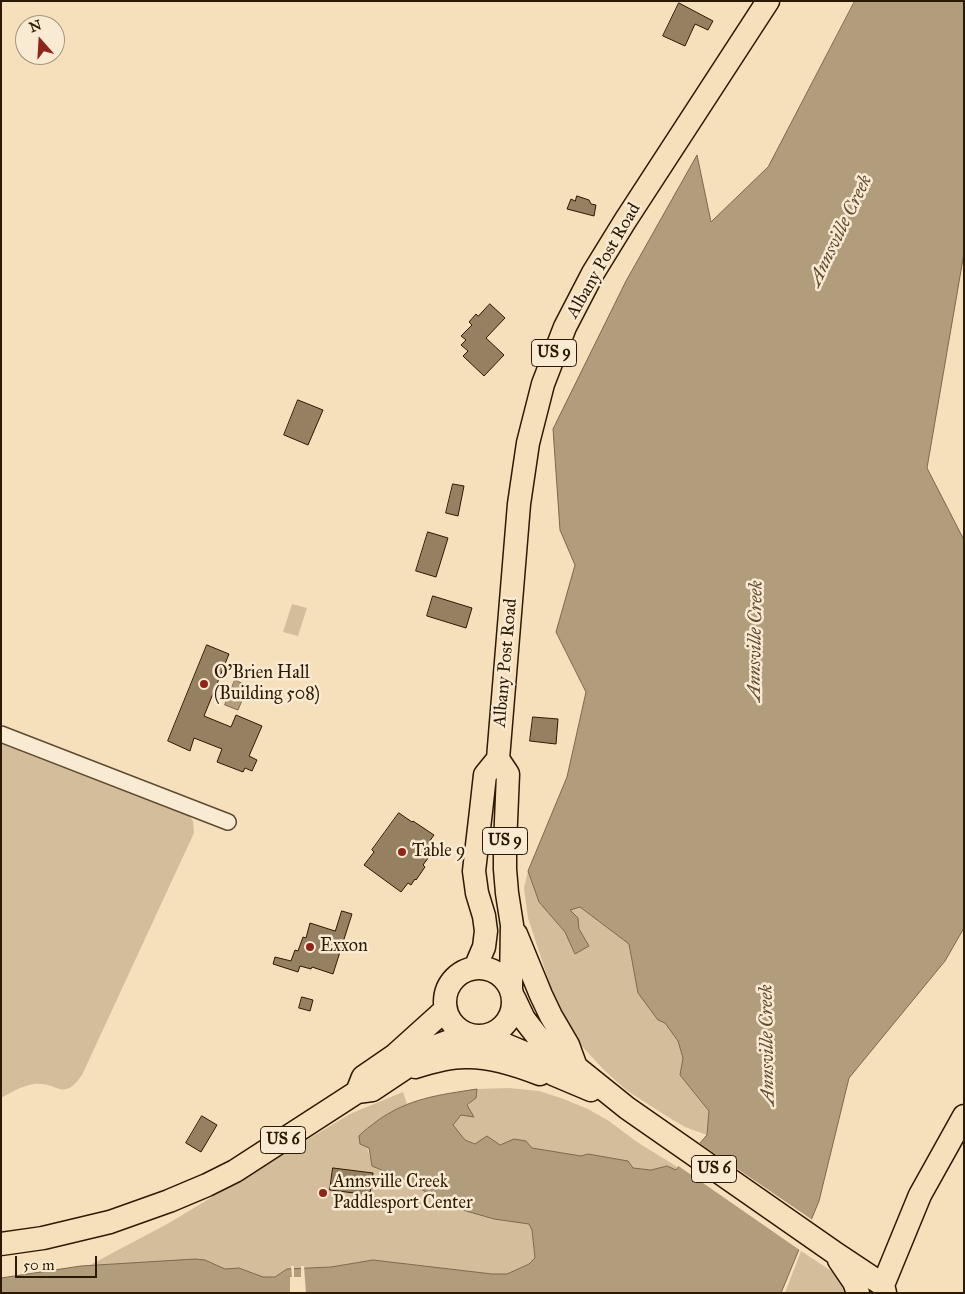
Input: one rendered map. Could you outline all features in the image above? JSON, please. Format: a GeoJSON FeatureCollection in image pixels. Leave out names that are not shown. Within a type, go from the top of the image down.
{"type":"FeatureCollection","features":[{"type":"Feature","properties":{"kind":"highway","name":"Albany Post Road"},"geometry":{"type":"LineString","coordinates":[[512,992],[512,925],[505,869],[508,774],[498,760],[518,504],[534,414],[548,370],[565,327],[579,300],[609,248],[768,1]]}},
{"type":"Feature","properties":{"kind":"highway","name":"US 9"},"geometry":{"type":"LineString","coordinates":[[445,1004],[449,986],[456,978],[470,970],[484,947],[486,931],[484,916],[477,894],[474,871],[484,776],[498,760]]}},
{"type":"Feature","properties":{"kind":"highway","name":"US 6"},"geometry":{"type":"LineString","coordinates":[[512,925],[537,986],[551,1016],[568,1045],[576,1067]]}},
{"type":"Feature","properties":{"kind":"highway","name":"US 6"},"geometry":{"type":"LineString","coordinates":[[470,970],[486,968],[504,978],[524,1019],[545,1046],[576,1067],[621,1104],[835,1253],[880,1290]]}},
{"type":"Feature","properties":{"kind":"highway"},"geometry":{"type":"LineString","coordinates":[[475,1036],[490,1034],[501,1028],[508,1020],[513,1009],[512,992]]}},
{"type":"Feature","properties":{"kind":"highway","name":"US 6"},"geometry":{"type":"LineString","coordinates":[[357,1092],[364,1076],[395,1055],[445,1004],[450,1020],[456,1029],[500,1043],[546,1062],[553,1074]]}},
{"type":"Feature","properties":{"kind":"highway","name":"US 6"},"geometry":{"type":"LineString","coordinates":[[1,1244],[43,1238],[110,1222],[184,1195],[235,1171],[357,1092],[372,1090],[405,1068],[420,1054],[452,1040],[475,1036]]}},
{"type":"Feature","properties":{"kind":"highway","name":"US 6"},"geometry":{"type":"LineString","coordinates":[[405,1068],[438,1060],[465,1057],[484,1058],[519,1066],[540,1074],[553,1074],[621,1104]]}},
{"type":"Feature","properties":{"kind":"highway"},"geometry":{"type":"LineString","coordinates":[[880,1290],[920,1195],[964,1116]]}},
{"type":"Feature","properties":{"kind":"highway","name":"US 6"},"geometry":{"type":"LineString","coordinates":[[835,1253],[854,1282],[858,1293]]}},
{"type":"Feature","properties":{"kind":"street"},"geometry":{"type":"LineString","coordinates":[[1,734],[228,822]]}},
{"type":"Feature","properties":{"kind":"shaded area"},"geometry":{"type":"Polygon","coordinates":[[[292,604],[307,608],[298,636],[283,632],[292,604]]]}},
{"type":"Feature","properties":{"kind":"shaded area"},"geometry":{"type":"Polygon","coordinates":[[[1,740],[188,814],[193,821],[194,833],[82,1075],[69,1088],[60,1089],[49,1085],[34,1084],[1,1098],[1,740]]]}},
{"type":"Feature","properties":{"kind":"shaded area"},"geometry":{"type":"Polygon","coordinates":[[[528,871],[539,902],[565,932],[575,954],[589,946],[579,929],[578,918],[570,910],[580,907],[629,944],[638,993],[665,1023],[678,1041],[683,1058],[680,1075],[709,1111],[707,1135],[685,1127],[626,1090],[579,1043],[552,991],[528,918],[524,888],[528,871]]]}},
{"type":"Feature","properties":{"kind":"shaded area"},"geometry":{"type":"Polygon","coordinates":[[[509,1088],[539,1091],[588,1109],[679,1168],[676,1170],[667,1166],[651,1170],[633,1168],[627,1161],[588,1154],[581,1156],[532,1148],[526,1141],[487,1145],[472,1143],[464,1139],[453,1125],[466,1107],[476,1098],[477,1089],[509,1088]]]}},
{"type":"Feature","properties":{"kind":"shaded area","name":"Annsville Creek Paddlesport Center"},"geometry":{"type":"Polygon","coordinates":[[[403,1092],[407,1104],[389,1113],[363,1131],[372,1166],[494,1219],[529,1224],[532,1230],[535,1258],[529,1264],[507,1274],[492,1274],[373,1260],[331,1267],[287,1269],[275,1277],[262,1277],[239,1268],[225,1269],[205,1260],[90,1265],[169,1223],[350,1114],[403,1092]]]}},
{"type":"Feature","properties":{"kind":"shaded area"},"geometry":{"type":"Polygon","coordinates":[[[801,1251],[848,1282],[852,1293],[785,1293],[801,1251]]]}},
{"type":"Feature","properties":{"kind":"water","name":"Annsville Creek"},"geometry":{"type":"Polygon","coordinates":[[[855,1],[964,1],[964,253],[927,468],[964,540],[964,928],[945,961],[849,1078],[819,1201],[781,1293],[1,1293],[1,1278],[81,1266],[195,1259],[205,1260],[225,1269],[239,1268],[263,1277],[275,1277],[287,1269],[331,1267],[373,1260],[492,1274],[507,1274],[529,1264],[535,1258],[532,1230],[529,1224],[494,1219],[449,1206],[408,1181],[372,1166],[369,1148],[360,1144],[359,1136],[389,1113],[413,1102],[437,1096],[477,1089],[476,1098],[467,1105],[474,1117],[461,1115],[453,1125],[465,1140],[475,1144],[487,1136],[500,1145],[514,1139],[526,1141],[532,1148],[581,1156],[588,1154],[628,1161],[633,1168],[651,1170],[667,1166],[676,1170],[707,1135],[709,1111],[680,1075],[683,1058],[678,1041],[665,1023],[658,1020],[638,993],[629,944],[580,907],[570,910],[578,918],[579,929],[589,946],[575,954],[565,932],[539,902],[528,871],[567,777],[586,692],[556,632],[575,565],[560,530],[553,429],[626,281],[697,155],[711,222],[768,167],[855,1]]]}},
{"type":"Feature","properties":{"kind":"water"},"geometry":{"type":"Polygon","coordinates":[[[235,680],[248,686],[238,710],[225,705],[235,680]]]}},
{"type":"Feature","properties":{"kind":"pier"},"geometry":{"type":"Polygon","coordinates":[[[698,1142],[814,1221],[801,1251],[677,1165],[698,1142]]]}},
{"type":"Feature","properties":{"kind":"pier"},"geometry":{"type":"Polygon","coordinates":[[[291,1266],[294,1266],[294,1277],[301,1277],[301,1266],[304,1266],[306,1293],[290,1293],[291,1266]]]}},
{"type":"Feature","properties":{"kind":"building"},"geometry":{"type":"Polygon","coordinates":[[[679,3],[713,21],[708,30],[695,24],[685,46],[663,36],[679,3]]]}},
{"type":"Feature","properties":{"kind":"building"},"geometry":{"type":"Polygon","coordinates":[[[577,196],[589,200],[591,204],[596,205],[594,216],[567,209],[571,199],[575,201],[577,196]]]}},
{"type":"Feature","properties":{"kind":"building"},"geometry":{"type":"Polygon","coordinates":[[[490,304],[505,318],[486,338],[504,355],[484,376],[463,356],[468,351],[461,345],[466,340],[461,336],[472,325],[469,322],[476,314],[478,316],[490,304]]]}},
{"type":"Feature","properties":{"kind":"building"},"geometry":{"type":"Polygon","coordinates":[[[298,400],[323,410],[308,445],[284,435],[298,400]]]}},
{"type":"Feature","properties":{"kind":"building"},"geometry":{"type":"Polygon","coordinates":[[[453,484],[464,486],[458,516],[446,513],[453,484]]]}},
{"type":"Feature","properties":{"kind":"building"},"geometry":{"type":"Polygon","coordinates":[[[428,532],[448,538],[436,577],[416,571],[428,532]]]}},
{"type":"Feature","properties":{"kind":"building"},"geometry":{"type":"Polygon","coordinates":[[[433,596],[472,608],[466,628],[427,616],[433,596]]]}},
{"type":"Feature","properties":{"kind":"building","name":"O'Brien Hall (Building 508)"},"geometry":{"type":"Polygon","coordinates":[[[207,645],[229,654],[204,716],[231,727],[236,715],[262,726],[249,756],[257,760],[252,771],[245,768],[243,772],[217,762],[222,749],[194,738],[190,751],[168,741],[207,645]]]}},
{"type":"Feature","properties":{"kind":"building"},"geometry":{"type":"Polygon","coordinates":[[[533,717],[558,719],[556,744],[530,741],[533,717]]]}},
{"type":"Feature","properties":{"kind":"building","name":"Table 9"},"geometry":{"type":"Polygon","coordinates":[[[399,813],[434,835],[429,842],[435,846],[423,865],[425,867],[416,880],[411,885],[408,883],[401,892],[364,865],[374,852],[372,850],[399,813]]]}},
{"type":"Feature","properties":{"kind":"building"},"geometry":{"type":"Polygon","coordinates":[[[342,911],[352,914],[333,974],[312,967],[311,969],[300,966],[298,972],[273,964],[275,957],[291,961],[295,950],[298,951],[303,937],[306,938],[310,923],[335,931],[342,911]]]}},
{"type":"Feature","properties":{"kind":"building"},"geometry":{"type":"Polygon","coordinates":[[[302,997],[313,1000],[310,1011],[299,1008],[302,997]]]}},
{"type":"Feature","properties":{"kind":"building"},"geometry":{"type":"Polygon","coordinates":[[[202,1116],[217,1125],[201,1152],[186,1143],[202,1116]]]}},
{"type":"Feature","properties":{"kind":"building"},"geometry":{"type":"Polygon","coordinates":[[[333,1168],[373,1173],[370,1195],[330,1190],[333,1168]]]}},
{"type":"Feature","properties":{"kind":"place","name":"O'Brien Hall (Building 508)"},"geometry":{"type":"Point","coordinates":[204,684]}},
{"type":"Feature","properties":{"kind":"place","name":"Table 9"},"geometry":{"type":"Point","coordinates":[402,852]}},
{"type":"Feature","properties":{"kind":"place","name":"Exxon"},"geometry":{"type":"Point","coordinates":[310,947]}},
{"type":"Feature","properties":{"kind":"place","name":"Annsville Creek Paddlesport Center"},"geometry":{"type":"Point","coordinates":[323,1193]}}]}
